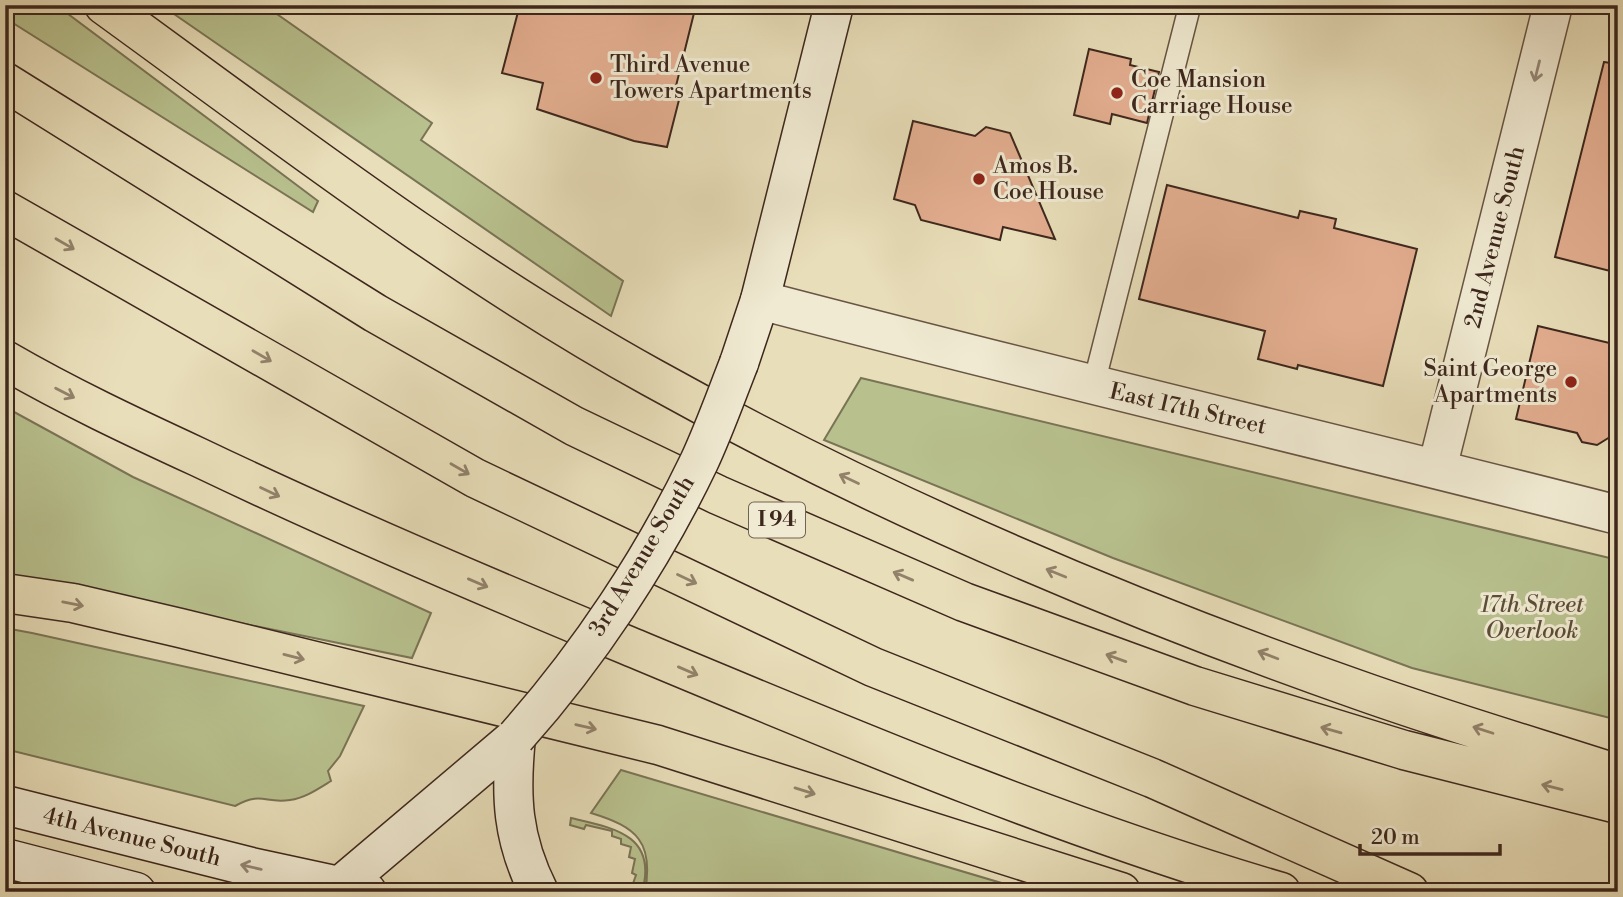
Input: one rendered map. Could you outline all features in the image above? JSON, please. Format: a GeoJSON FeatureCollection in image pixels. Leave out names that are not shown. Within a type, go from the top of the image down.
{"type":"FeatureCollection","features":[{"type":"Feature","properties":{"kind":"highway"},"geometry":{"type":"LineString","coordinates":[[104,5],[446,250],[651,377],[814,463],[970,535],[1157,612],[1356,689],[1618,774]]}},
{"type":"Feature","properties":{"kind":"highway","name":"I 94"},"geometry":{"type":"LineString","coordinates":[[5,82],[375,313],[574,426],[718,495],[964,602],[1195,686],[1404,750],[1618,804]]}},
{"type":"Feature","properties":{"kind":"highway"},"geometry":{"type":"LineString","coordinates":[[5,210],[475,478],[873,667],[1152,778],[1409,892]]}},
{"type":"Feature","properties":{"kind":"highway"},"geometry":{"type":"LineString","coordinates":[[5,360],[127,424],[281,497],[487,587],[905,761],[1150,849],[1281,892]]}},
{"type":"Feature","properties":{"kind":"highway"},"geometry":{"type":"LineString","coordinates":[[5,593],[73,603],[658,745],[1121,892]]}},
{"type":"Feature","properties":{"kind":"street","name":"3rd Avenue South"},"geometry":{"type":"LineString","coordinates":[[347,890],[412,826],[516,737],[552,697],[664,528],[699,461],[739,363],[760,300],[834,5]]}},
{"type":"Feature","properties":{"kind":"street","name":"2nd Avenue South"},"geometry":{"type":"LineString","coordinates":[[1437,469],[1553,5]]}},
{"type":"Feature","properties":{"kind":"street","name":"East 17th Street"},"geometry":{"type":"LineString","coordinates":[[760,300],[1093,387],[1618,515]]}},
{"type":"Feature","properties":{"kind":"street"},"geometry":{"type":"LineString","coordinates":[[516,737],[512,781],[514,824],[524,863],[539,892]]}},
{"type":"Feature","properties":{"kind":"street","name":"4th Avenue South"},"geometry":{"type":"LineString","coordinates":[[5,805],[347,890]]}},
{"type":"Feature","properties":{"kind":"street"},"geometry":{"type":"LineString","coordinates":[[8,858],[59,892]]}},
{"type":"Feature","properties":{"kind":"street"},"geometry":{"type":"LineString","coordinates":[[8,858],[136,892]]}},
{"type":"Feature","properties":{"kind":"lane"},"geometry":{"type":"LineString","coordinates":[[1093,387],[1190,5]]}},
{"type":"Feature","properties":{"kind":"green space"},"geometry":{"type":"Polygon","coordinates":[[[5,5],[56,5],[318,201],[313,212],[5,18],[5,5]]]}},
{"type":"Feature","properties":{"kind":"green space"},"geometry":{"type":"Polygon","coordinates":[[[161,5],[264,5],[432,123],[421,140],[623,281],[611,316],[161,5]]]}},
{"type":"Feature","properties":{"kind":"green space","name":"17th Street Overlook"},"geometry":{"type":"Polygon","coordinates":[[[861,378],[1618,560],[1618,720],[1412,668],[1113,558],[824,440],[861,378]]]}},
{"type":"Feature","properties":{"kind":"green space"},"geometry":{"type":"Polygon","coordinates":[[[5,407],[133,477],[431,613],[412,658],[5,575],[5,407]]]}},
{"type":"Feature","properties":{"kind":"green space"},"geometry":{"type":"Polygon","coordinates":[[[5,628],[364,706],[340,756],[328,771],[331,781],[296,799],[252,799],[235,806],[5,749],[5,628]]]}},
{"type":"Feature","properties":{"kind":"green space"},"geometry":{"type":"Polygon","coordinates":[[[621,770],[1032,892],[645,892],[647,861],[639,839],[620,824],[591,813],[621,770]]]}},
{"type":"Feature","properties":{"kind":"green space"},"geometry":{"type":"Polygon","coordinates":[[[571,818],[617,831],[638,846],[644,858],[642,892],[630,892],[636,875],[632,873],[635,859],[629,857],[631,847],[621,844],[621,839],[612,836],[612,831],[586,825],[584,829],[570,825],[571,818]]]}},
{"type":"Feature","properties":{"kind":"building","name":"Third Avenue Towers Apartments"},"geometry":{"type":"Polygon","coordinates":[[[531,5],[696,5],[674,94],[680,96],[667,147],[634,141],[537,109],[543,83],[502,73],[518,12],[531,5]]]}},
{"type":"Feature","properties":{"kind":"building","name":"Coe Mansion Carriage House"},"geometry":{"type":"Polygon","coordinates":[[[1089,49],[1131,59],[1130,65],[1159,72],[1147,123],[1112,114],[1110,124],[1074,115],[1089,49]]]}},
{"type":"Feature","properties":{"kind":"building"},"geometry":{"type":"Polygon","coordinates":[[[1604,62],[1618,64],[1618,273],[1555,257],[1604,62]]]}},
{"type":"Feature","properties":{"kind":"building","name":"Amos B. Coe House"},"geometry":{"type":"Polygon","coordinates":[[[913,121],[975,136],[986,127],[1010,133],[1055,239],[1003,227],[1000,240],[921,220],[915,205],[894,199],[913,121]]]}},
{"type":"Feature","properties":{"kind":"building"},"geometry":{"type":"Polygon","coordinates":[[[1167,185],[1298,218],[1300,211],[1336,219],[1334,228],[1417,249],[1383,386],[1298,365],[1297,369],[1258,359],[1265,331],[1139,299],[1167,185]]]}},
{"type":"Feature","properties":{"kind":"building","name":"Saint George Apartments"},"geometry":{"type":"Polygon","coordinates":[[[1538,326],[1618,345],[1618,432],[1597,445],[1582,442],[1577,433],[1516,419],[1538,326]]]}},
{"type":"Feature","properties":{"kind":"place","name":"Third Avenue Towers Apartments"},"geometry":{"type":"Point","coordinates":[596,78]}},
{"type":"Feature","properties":{"kind":"place","name":"Coe Mansion Carriage House"},"geometry":{"type":"Point","coordinates":[1117,93]}},
{"type":"Feature","properties":{"kind":"place","name":"Amos B. Coe House"},"geometry":{"type":"Point","coordinates":[979,179]}},
{"type":"Feature","properties":{"kind":"place","name":"Saint George Apartments"},"geometry":{"type":"Point","coordinates":[1571,382]}}]}
